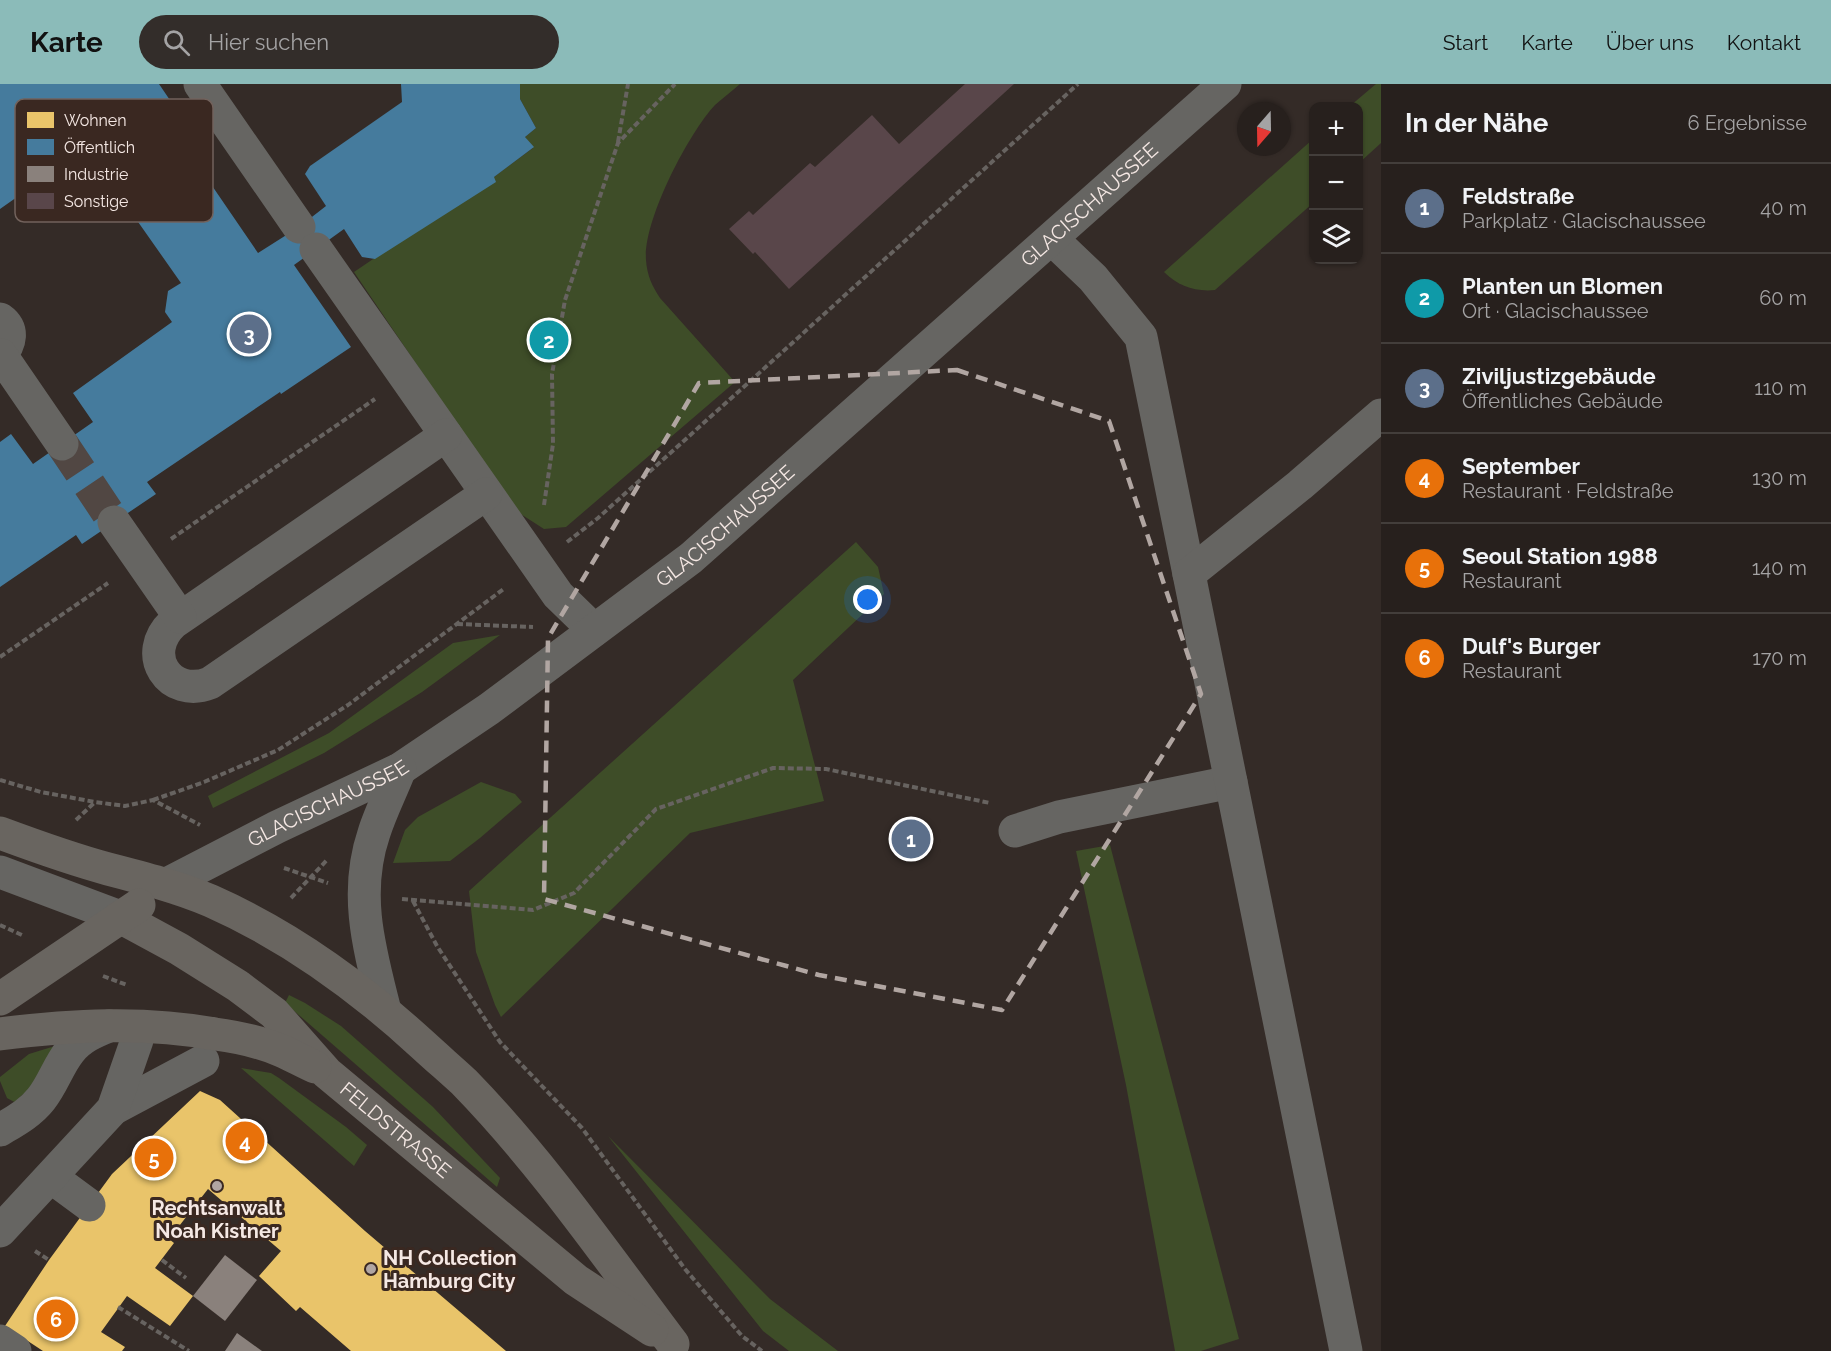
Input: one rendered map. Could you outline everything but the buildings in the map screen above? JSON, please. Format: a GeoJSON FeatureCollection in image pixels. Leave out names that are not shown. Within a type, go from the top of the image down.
{"type":"FeatureCollection","features":[{"type":"Feature","properties":{"kind":"main road","name":"FELDSTRASSE"},"geometry":{"type":"LineString","coordinates":[[0,833],[44,849],[167,884],[251,920],[290,942],[385,1011],[463,1082],[503,1126],[542,1172],[678,1347]]}},
{"type":"Feature","properties":{"kind":"main road"},"geometry":{"type":"LineString","coordinates":[[0,999],[167,884]]}},
{"type":"Feature","properties":{"kind":"main road","name":"FELDSTRASSE"},"geometry":{"type":"LineString","coordinates":[[120,917],[179,949],[238,986],[274,1013],[327,1073],[576,1280],[678,1347]]}},
{"type":"Feature","properties":{"kind":"main road"},"geometry":{"type":"LineString","coordinates":[[0,1034],[45,1028],[143,1025],[178,1028],[232,1036],[281,1050],[327,1073]]}},
{"type":"Feature","properties":{"kind":"street"},"geometry":{"type":"LineString","coordinates":[[200,84],[211,99]]}},
{"type":"Feature","properties":{"kind":"street","name":"GLACISCHAUSSEE"},"geometry":{"type":"LineString","coordinates":[[167,884],[267,831],[400,768],[489,709],[691,558],[1225,84]]}},
{"type":"Feature","properties":{"kind":"street"},"geometry":{"type":"LineString","coordinates":[[213,103],[536,565],[558,595],[594,630]]}},
{"type":"Feature","properties":{"kind":"street"},"geometry":{"type":"LineString","coordinates":[[1052,239],[1093,278],[1141,337],[1346,1351]]}},
{"type":"Feature","properties":{"kind":"street"},"geometry":{"type":"LineString","coordinates":[[0,319],[8,327],[10,334],[7,348],[0,355],[62,444]]}},
{"type":"Feature","properties":{"kind":"street"},"geometry":{"type":"LineString","coordinates":[[1189,574],[1300,485],[1381,415]]}},
{"type":"Feature","properties":{"kind":"street"},"geometry":{"type":"LineString","coordinates":[[446,435],[180,617],[165,630],[160,639],[158,655],[161,666],[168,677],[187,687],[199,687],[216,679],[486,494]]}},
{"type":"Feature","properties":{"kind":"street"},"geometry":{"type":"LineString","coordinates":[[114,522],[180,617]]}},
{"type":"Feature","properties":{"kind":"street"},"geometry":{"type":"LineString","coordinates":[[385,1011],[368,942],[363,892],[374,833],[400,768]]}},
{"type":"Feature","properties":{"kind":"street"},"geometry":{"type":"LineString","coordinates":[[1008,818],[1059,817],[1231,782]]}},
{"type":"Feature","properties":{"kind":"street"},"geometry":{"type":"LineString","coordinates":[[0,872],[120,917]]}},
{"type":"Feature","properties":{"kind":"street"},"geometry":{"type":"LineString","coordinates":[[0,1130],[31,1110],[41,1100],[70,1051],[80,1041],[109,1026]]}},
{"type":"Feature","properties":{"kind":"street"},"geometry":{"type":"LineString","coordinates":[[113,1109],[137,1040]]}},
{"type":"Feature","properties":{"kind":"street"},"geometry":{"type":"LineString","coordinates":[[0,1231],[113,1109],[203,1061]]}},
{"type":"Feature","properties":{"kind":"street"},"geometry":{"type":"LineString","coordinates":[[51,1177],[89,1205]]}},
{"type":"Feature","properties":{"kind":"street"},"geometry":{"type":"LineString","coordinates":[[0,1341],[15,1351]]}},
{"type":"Feature","properties":{"kind":"path"},"geometry":{"type":"LineString","coordinates":[[536,565],[553,444],[552,374],[557,341],[568,289],[618,143],[628,84]]}},
{"type":"Feature","properties":{"kind":"path"},"geometry":{"type":"LineString","coordinates":[[618,143],[675,84]]}},
{"type":"Feature","properties":{"kind":"path"},"geometry":{"type":"LineString","coordinates":[[0,780],[40,792],[126,806],[153,800],[204,782],[278,750],[348,705],[598,518],[1078,84]]}},
{"type":"Feature","properties":{"kind":"path"},"geometry":{"type":"LineString","coordinates":[[0,657],[406,379]]}},
{"type":"Feature","properties":{"kind":"path"},"geometry":{"type":"LineString","coordinates":[[456,624],[594,630]]}},
{"type":"Feature","properties":{"kind":"path"},"geometry":{"type":"LineString","coordinates":[[393,897],[413,901],[533,910],[574,893],[656,809],[773,768],[826,769],[1008,818]]}},
{"type":"Feature","properties":{"kind":"path"},"geometry":{"type":"LineString","coordinates":[[153,800],[190,819]]}},
{"type":"Feature","properties":{"kind":"path"},"geometry":{"type":"LineString","coordinates":[[72,823],[95,802]]}},
{"type":"Feature","properties":{"kind":"path"},"geometry":{"type":"LineString","coordinates":[[293,898],[334,852]]}},
{"type":"Feature","properties":{"kind":"path"},"geometry":{"type":"LineString","coordinates":[[288,869],[312,878]]}},
{"type":"Feature","properties":{"kind":"path"},"geometry":{"type":"LineString","coordinates":[[413,901],[437,946],[500,1042],[582,1128],[685,1269],[742,1336],[762,1351]]}},
{"type":"Feature","properties":{"kind":"path"},"geometry":{"type":"LineString","coordinates":[[0,925],[14,932]]}},
{"type":"Feature","properties":{"kind":"path"},"geometry":{"type":"LineString","coordinates":[[162,1260],[186,1278]]}},
{"type":"Feature","properties":{"kind":"path"},"geometry":{"type":"LineString","coordinates":[[118,1307],[189,1351]]}},
{"type":"Feature","properties":{"kind":"highlighted area"},"geometry":{"type":"Polygon","coordinates":[[[957,370],[1109,421],[1201,694],[1002,1010],[819,975],[544,899],[548,638],[699,383],[957,370]]]}},
{"type":"Feature","properties":{"kind":"green space"},"geometry":{"type":"Polygon","coordinates":[[[520,84],[740,84],[715,105],[704,118],[669,179],[652,223],[646,260],[650,280],[660,298],[735,382],[566,527],[544,529],[516,511],[354,272],[533,148],[525,137],[536,128],[520,99],[520,84]]]}},
{"type":"Feature","properties":{"kind":"green space"},"geometry":{"type":"Polygon","coordinates":[[[1376,84],[1381,84],[1381,143],[1363,159],[1363,102],[1355,102],[1376,84]]]}},
{"type":"Feature","properties":{"kind":"green space"},"geometry":{"type":"Polygon","coordinates":[[[1309,143],[1309,207],[1215,290],[1187,287],[1164,272],[1309,143]]]}},
{"type":"Feature","properties":{"kind":"green space"},"geometry":{"type":"Polygon","coordinates":[[[856,542],[878,567],[884,594],[793,680],[824,801],[690,833],[501,1017],[476,952],[469,891],[856,542]]]}},
{"type":"Feature","properties":{"kind":"green space"},"geometry":{"type":"Polygon","coordinates":[[[500,635],[422,692],[324,753],[213,808],[208,796],[329,733],[453,643],[500,635]]]}},
{"type":"Feature","properties":{"kind":"green space"},"geometry":{"type":"Polygon","coordinates":[[[481,782],[515,794],[522,802],[450,861],[393,863],[405,830],[418,817],[481,782]]]}},
{"type":"Feature","properties":{"kind":"green space"},"geometry":{"type":"Polygon","coordinates":[[[1110,845],[1239,1339],[1201,1351],[1175,1351],[1126,1085],[1076,851],[1110,845]]]}},
{"type":"Feature","properties":{"kind":"green space"},"geometry":{"type":"Polygon","coordinates":[[[289,995],[341,1026],[433,1107],[500,1178],[497,1187],[285,1003],[289,995]]]}},
{"type":"Feature","properties":{"kind":"green space"},"geometry":{"type":"Polygon","coordinates":[[[55,1046],[36,1084],[16,1103],[7,1098],[0,1077],[29,1054],[55,1046]]]}},
{"type":"Feature","properties":{"kind":"green space"},"geometry":{"type":"Polygon","coordinates":[[[241,1068],[271,1073],[367,1145],[354,1166],[241,1068]]]}},
{"type":"Feature","properties":{"kind":"green space"},"geometry":{"type":"Polygon","coordinates":[[[608,1136],[770,1299],[838,1351],[789,1351],[763,1331],[608,1136]]]}},
{"type":"Feature","properties":{"kind":"tunnel"},"geometry":{"type":"LineString","coordinates":[[62,444],[114,522]]}},
{"type":"Feature","properties":{"kind":"place","name":"Ziviljustizgebäude"},"geometry":{"type":"Point","coordinates":[249,334]}},
{"type":"Feature","properties":{"kind":"place","name":"Planten un Blomen"},"geometry":{"type":"Point","coordinates":[549,340]}},
{"type":"Feature","properties":{"kind":"place","name":"Feldstraße"},"geometry":{"type":"Point","coordinates":[911,839]}},
{"type":"Feature","properties":{"kind":"place","name":"September"},"geometry":{"type":"Point","coordinates":[245,1141]}},
{"type":"Feature","properties":{"kind":"place","name":"Seoul Station 1988"},"geometry":{"type":"Point","coordinates":[154,1158]}},
{"type":"Feature","properties":{"kind":"place","name":"Rechtsanwalt Noah Kistner"},"geometry":{"type":"Point","coordinates":[217,1186]}},
{"type":"Feature","properties":{"kind":"place","name":"NH Collection Hamburg City"},"geometry":{"type":"Point","coordinates":[371,1269]}},
{"type":"Feature","properties":{"kind":"place","name":"Dulf's Burger"},"geometry":{"type":"Point","coordinates":[56,1319]}}]}
